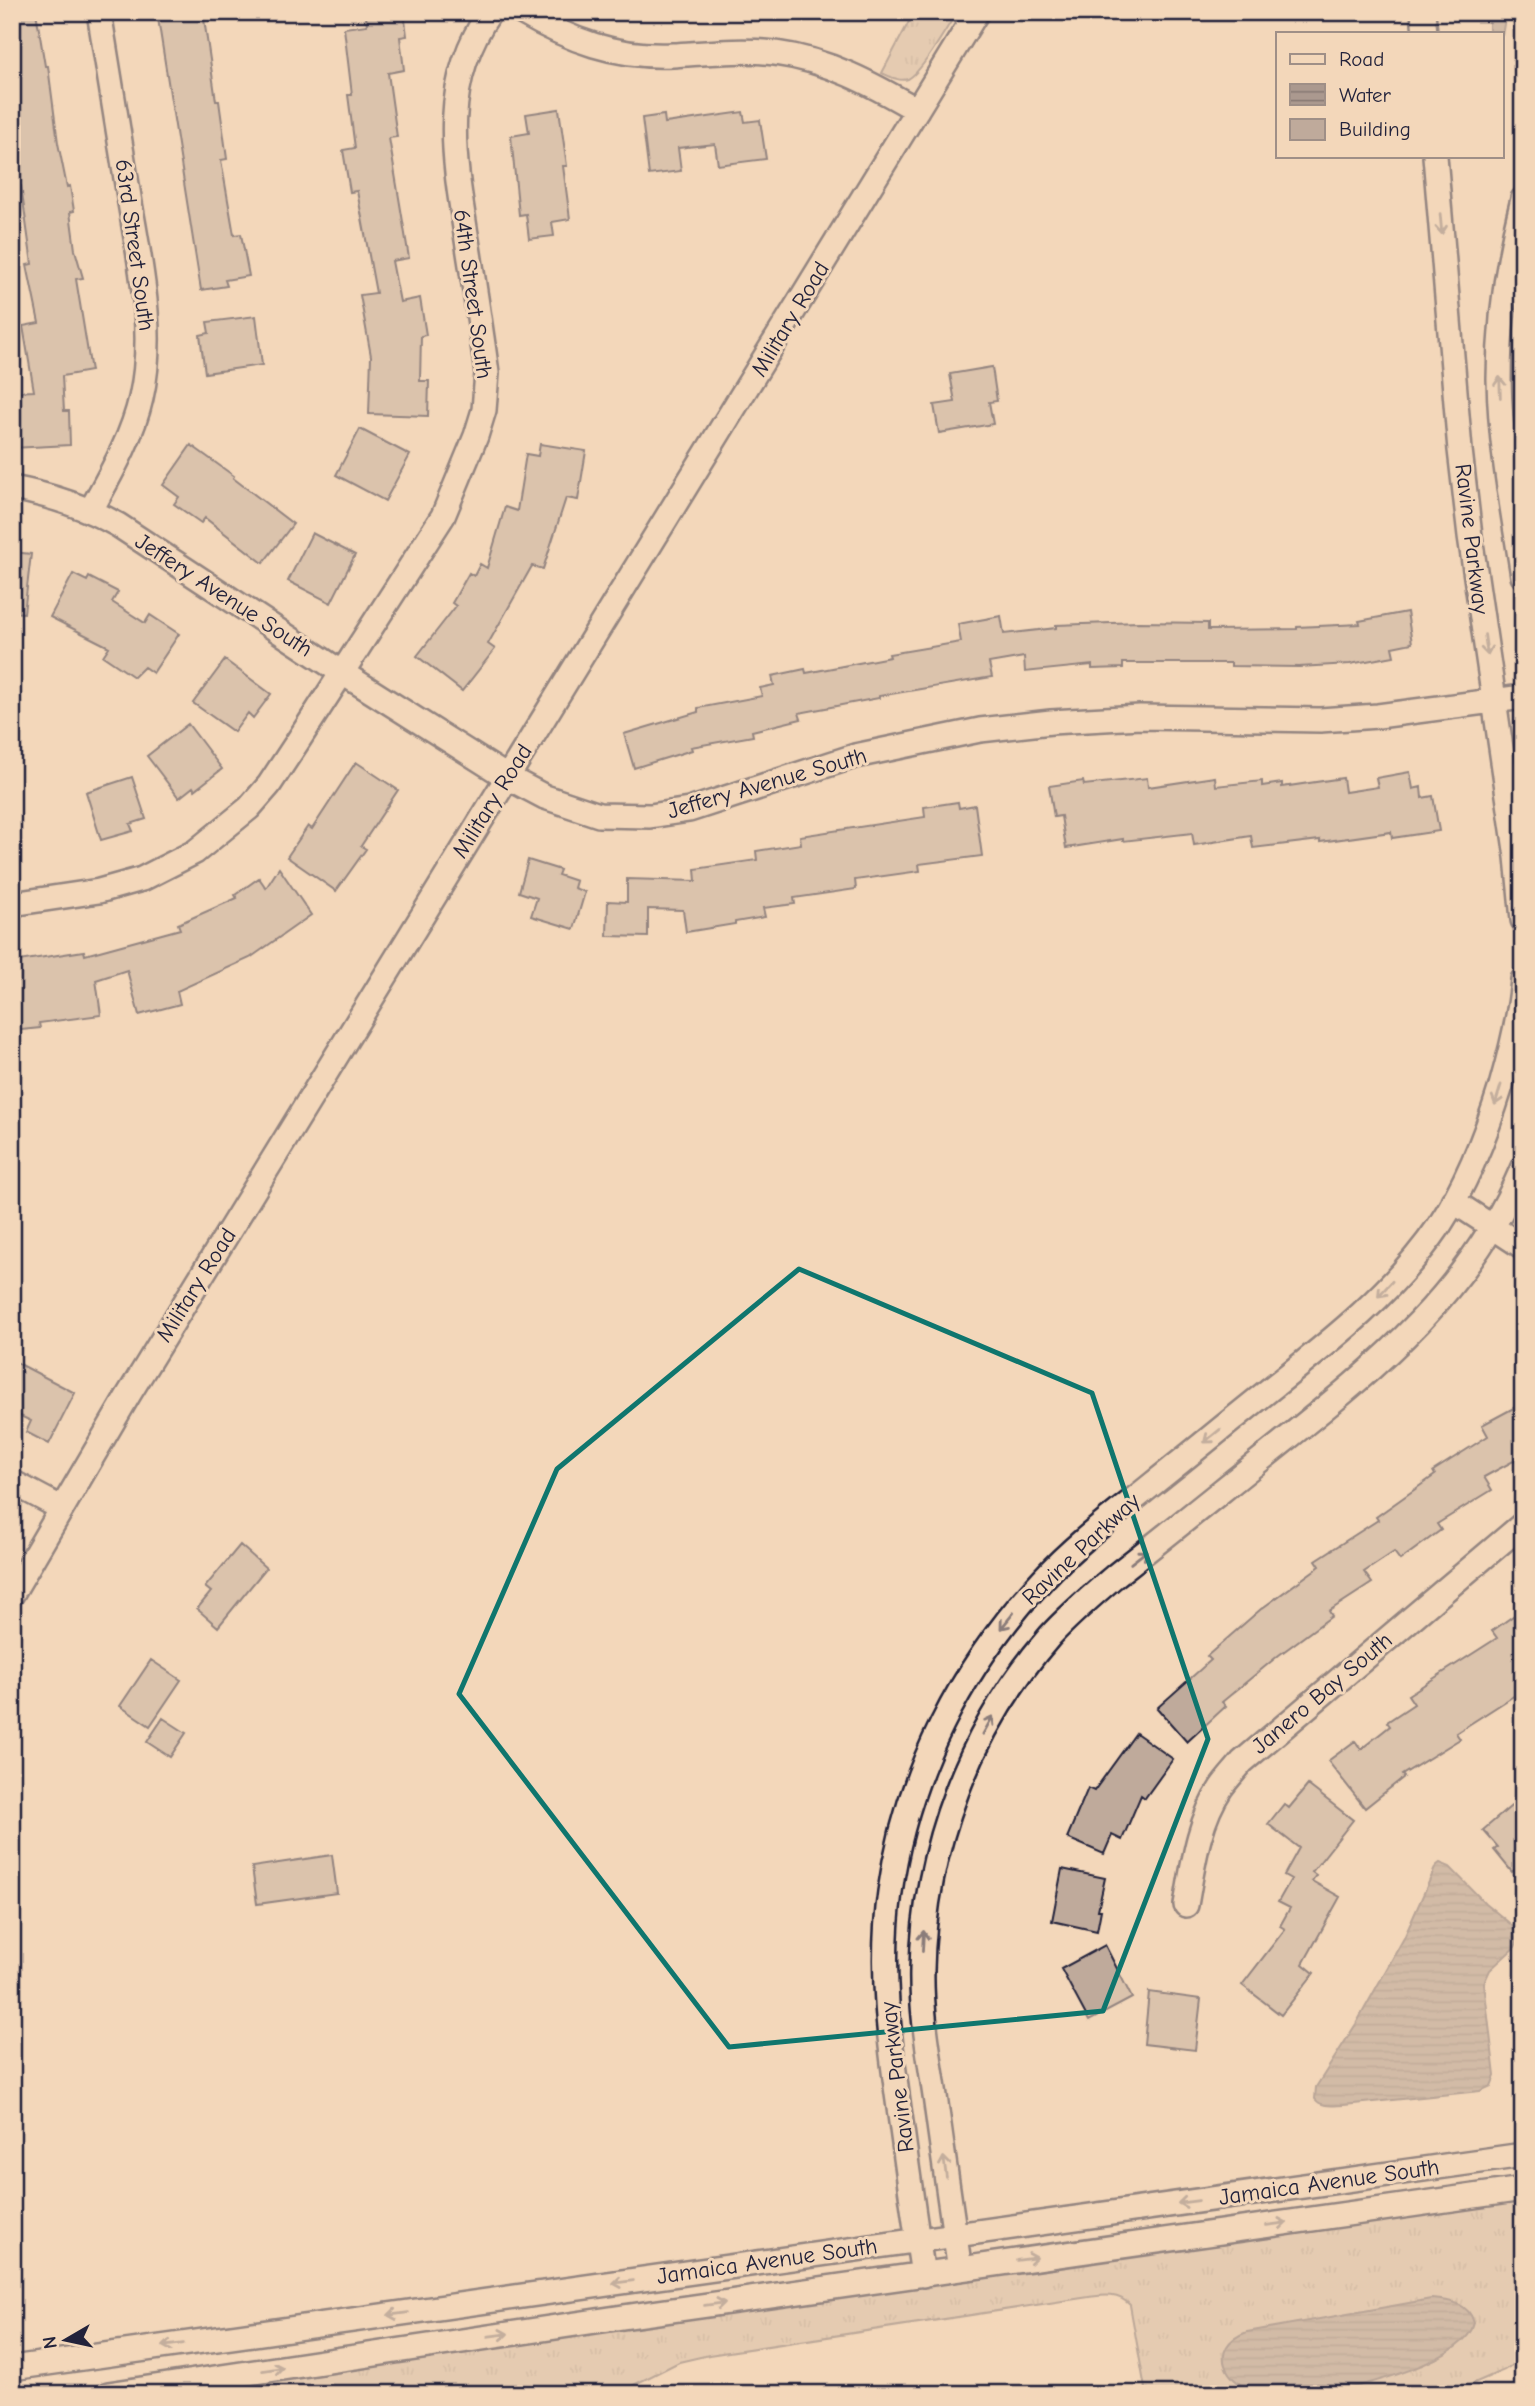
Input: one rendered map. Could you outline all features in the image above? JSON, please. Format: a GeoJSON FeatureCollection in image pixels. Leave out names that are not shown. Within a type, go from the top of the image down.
{"type":"FeatureCollection","features":[{"type":"Feature","properties":{"kind":"street","name":"63rd Street South"},"geometry":{"type":"LineString","coordinates":[[90,510],[112,470],[141,401],[148,343],[141,265],[99,12]]}},
{"type":"Feature","properties":{"kind":"street","name":"64th Street South"},"geometry":{"type":"LineString","coordinates":[[12,904],[120,886],[165,869],[195,852],[249,808],[269,785],[443,516],[484,410],[487,373],[455,171],[453,127],[462,68],[471,44],[490,12]]}},
{"type":"Feature","properties":{"kind":"street"},"geometry":{"type":"LineString","coordinates":[[521,12],[579,42],[635,55],[746,51],[794,56],[859,77],[918,110]]}},
{"type":"Feature","properties":{"kind":"street","name":"Military Road"},"geometry":{"type":"LineString","coordinates":[[12,1594],[61,1508],[506,777],[976,12]]}},
{"type":"Feature","properties":{"kind":"street"},"geometry":{"type":"LineString","coordinates":[[1423,12],[1425,32]]}},
{"type":"Feature","properties":{"kind":"street","name":"Ravine Parkway"},"geometry":{"type":"LineString","coordinates":[[1435,158],[1461,462],[1517,857],[1523,920]]}},
{"type":"Feature","properties":{"kind":"street","name":"Ravine Parkway"},"geometry":{"type":"LineString","coordinates":[[1523,199],[1506,275],[1499,379],[1501,420],[1523,576]]}},
{"type":"Feature","properties":{"kind":"street","name":"Jeffery Avenue South"},"geometry":{"type":"LineString","coordinates":[[12,488],[54,497],[90,510],[118,525],[506,777],[545,797],[599,815],[650,816],[689,810],[855,756],[980,730],[1063,721],[1140,717],[1320,720],[1378,716],[1523,696]]}},
{"type":"Feature","properties":{"kind":"street","name":"Ravine Parkway"},"geometry":{"type":"LineString","coordinates":[[923,2275],[890,2043],[886,1968],[887,1926],[894,1871],[907,1813],[934,1741],[968,1675],[992,1639],[1046,1576],[1076,1548],[1357,1319],[1424,1246],[1453,1201],[1479,1151],[1517,1024],[1523,980]]}},
{"type":"Feature","properties":{"kind":"street","name":"Ravine Parkway"},"geometry":{"type":"LineString","coordinates":[[960,2269],[930,2065],[922,1972],[924,1926],[930,1885],[943,1832],[975,1749],[1020,1675],[1051,1635],[1116,1575],[1390,1353],[1469,1263],[1492,1227],[1523,1167]]}},
{"type":"Feature","properties":{"kind":"street"},"geometry":{"type":"LineString","coordinates":[[1453,1201],[1523,1247]]}},
{"type":"Feature","properties":{"kind":"street"},"geometry":{"type":"LineString","coordinates":[[12,1482],[61,1508]]}},
{"type":"Feature","properties":{"kind":"street","name":"Janero Bay South"},"geometry":{"type":"LineString","coordinates":[[1186,1905],[1192,1869],[1210,1810],[1221,1787],[1242,1762],[1523,1524]]}},
{"type":"Feature","properties":{"kind":"street","name":"Jamaica Avenue South"},"geometry":{"type":"LineString","coordinates":[[12,2368],[1523,2155]]}},
{"type":"Feature","properties":{"kind":"street","name":"Jamaica Avenue South"},"geometry":{"type":"LineString","coordinates":[[108,2394],[475,2338],[1523,2189]]}},
{"type":"Feature","properties":{"kind":"highlighted area"},"geometry":{"type":"Polygon","coordinates":[[[799,1269],[1092,1393],[1208,1739],[1103,2011],[729,2047],[459,1694],[557,1469],[799,1269]]]}},
{"type":"Feature","properties":{"kind":"green space"},"geometry":{"type":"Polygon","coordinates":[[[914,12],[957,12],[914,75],[905,80],[882,73],[914,12]]]}},
{"type":"Feature","properties":{"kind":"green space"},"geometry":{"type":"Polygon","coordinates":[[[1523,2199],[1523,2358],[1504,2370],[1449,2394],[1146,2394],[1130,2305],[1121,2298],[1106,2295],[709,2355],[679,2362],[616,2394],[178,2394],[403,2359],[1523,2199]]]}},
{"type":"Feature","properties":{"kind":"water"},"geometry":{"type":"Polygon","coordinates":[[[1489,12],[1506,12],[1503,32],[1489,32],[1489,12]]]}},
{"type":"Feature","properties":{"kind":"water"},"geometry":{"type":"Polygon","coordinates":[[[1440,1863],[1450,1867],[1518,1932],[1519,1938],[1515,1947],[1490,1970],[1484,1983],[1495,2076],[1491,2086],[1480,2091],[1344,2105],[1321,2104],[1315,2099],[1316,2087],[1356,2024],[1404,1938],[1436,1866],[1440,1863]]]}},
{"type":"Feature","properties":{"kind":"water"},"geometry":{"type":"Polygon","coordinates":[[[1431,2299],[1452,2302],[1468,2311],[1474,2323],[1467,2337],[1432,2361],[1384,2379],[1324,2393],[1274,2395],[1247,2388],[1237,2382],[1225,2365],[1227,2347],[1234,2339],[1247,2332],[1431,2299]]]}},
{"type":"Feature","properties":{"kind":"building"},"geometry":{"type":"Polygon","coordinates":[[[12,12],[36,12],[45,66],[48,66],[58,143],[67,187],[70,186],[75,250],[83,278],[76,279],[91,371],[62,376],[64,411],[69,411],[70,445],[12,448],[12,392],[34,391],[23,326],[39,323],[27,265],[32,264],[21,186],[12,187],[12,12]]]}},
{"type":"Feature","properties":{"kind":"building"},"geometry":{"type":"Polygon","coordinates":[[[157,12],[203,12],[216,101],[219,101],[227,159],[221,160],[234,235],[241,234],[249,276],[225,280],[227,286],[201,290],[157,12]]]}},
{"type":"Feature","properties":{"kind":"building"},"geometry":{"type":"Polygon","coordinates":[[[404,12],[407,36],[400,37],[404,70],[388,73],[397,137],[389,138],[409,258],[392,261],[400,302],[420,298],[426,335],[421,336],[420,381],[429,381],[428,416],[369,414],[371,356],[360,295],[376,293],[357,191],[350,192],[343,150],[355,148],[348,95],[352,95],[344,28],[367,25],[366,16],[404,12]]]}},
{"type":"Feature","properties":{"kind":"building"},"geometry":{"type":"Polygon","coordinates":[[[559,109],[567,166],[563,166],[570,219],[552,222],[554,236],[529,239],[526,214],[519,215],[511,136],[529,133],[526,114],[559,109]]]}},
{"type":"Feature","properties":{"kind":"building"},"geometry":{"type":"Polygon","coordinates":[[[743,112],[745,122],[760,120],[766,159],[718,165],[715,144],[678,148],[681,171],[649,175],[642,118],[664,115],[665,123],[743,112]]]}},
{"type":"Feature","properties":{"kind":"building"},"geometry":{"type":"Polygon","coordinates":[[[256,316],[262,365],[205,373],[200,335],[209,333],[207,322],[256,316]]]}},
{"type":"Feature","properties":{"kind":"building"},"geometry":{"type":"Polygon","coordinates":[[[992,367],[997,401],[989,402],[993,424],[939,433],[934,405],[955,402],[950,374],[992,367]]]}},
{"type":"Feature","properties":{"kind":"building"},"geometry":{"type":"Polygon","coordinates":[[[360,429],[410,455],[385,501],[336,475],[360,429]]]}},
{"type":"Feature","properties":{"kind":"building"},"geometry":{"type":"Polygon","coordinates":[[[540,444],[586,451],[578,500],[566,498],[543,569],[532,566],[488,644],[495,649],[462,691],[417,656],[456,606],[452,603],[469,573],[474,576],[480,564],[487,568],[505,507],[517,511],[526,454],[538,456],[540,444]]]}},
{"type":"Feature","properties":{"kind":"building"},"geometry":{"type":"Polygon","coordinates":[[[191,445],[293,524],[263,563],[205,518],[201,523],[174,504],[179,497],[163,485],[191,445]]]}},
{"type":"Feature","properties":{"kind":"building"},"geometry":{"type":"Polygon","coordinates":[[[312,533],[355,555],[331,603],[288,581],[312,533]]]}},
{"type":"Feature","properties":{"kind":"building"},"geometry":{"type":"Polygon","coordinates":[[[12,552],[31,554],[24,613],[12,612],[12,552]]]}},
{"type":"Feature","properties":{"kind":"building"},"geometry":{"type":"Polygon","coordinates":[[[73,574],[87,581],[89,577],[118,592],[112,602],[145,623],[150,615],[179,634],[153,673],[144,667],[134,677],[103,656],[109,647],[50,617],[73,574]]]}},
{"type":"Feature","properties":{"kind":"building"},"geometry":{"type":"Polygon","coordinates":[[[1407,612],[1412,643],[1392,647],[1394,656],[1350,664],[1299,667],[1231,666],[1231,663],[1123,663],[1123,668],[1092,669],[1092,665],[1025,672],[1024,657],[989,663],[992,677],[799,713],[801,719],[752,731],[753,736],[691,747],[692,750],[634,768],[624,734],[698,712],[698,708],[762,696],[760,688],[774,685],[772,676],[805,669],[806,673],[890,657],[889,654],[961,642],[958,624],[1001,616],[1004,634],[1056,628],[1056,625],[1139,622],[1208,623],[1208,630],[1297,629],[1360,624],[1359,621],[1407,612]]]}},
{"type":"Feature","properties":{"kind":"building"},"geometry":{"type":"Polygon","coordinates":[[[225,660],[271,694],[253,718],[248,713],[234,732],[193,703],[225,660]]]}},
{"type":"Feature","properties":{"kind":"building"},"geometry":{"type":"Polygon","coordinates":[[[188,724],[222,769],[195,790],[193,787],[179,798],[147,756],[188,724]]]}},
{"type":"Feature","properties":{"kind":"building"},"geometry":{"type":"Polygon","coordinates":[[[356,762],[398,790],[361,846],[366,849],[336,891],[287,857],[308,826],[312,829],[356,762]]]}},
{"type":"Feature","properties":{"kind":"building"},"geometry":{"type":"Polygon","coordinates":[[[1410,772],[1413,789],[1421,787],[1422,798],[1433,796],[1439,831],[1392,838],[1391,832],[1253,848],[1251,836],[1194,845],[1192,833],[1123,839],[1066,848],[1061,816],[1054,817],[1049,786],[1083,781],[1084,785],[1147,778],[1148,787],[1215,777],[1216,786],[1262,781],[1262,786],[1282,783],[1282,787],[1343,778],[1345,792],[1378,787],[1376,778],[1410,772]]]}},
{"type":"Feature","properties":{"kind":"building"},"geometry":{"type":"Polygon","coordinates":[[[132,777],[146,819],[130,824],[133,831],[101,840],[86,792],[132,777]]]}},
{"type":"Feature","properties":{"kind":"building"},"geometry":{"type":"Polygon","coordinates":[[[958,802],[959,808],[975,805],[982,856],[919,864],[920,871],[855,880],[856,889],[794,898],[795,904],[763,908],[765,917],[686,932],[683,910],[648,909],[648,937],[607,936],[608,901],[627,902],[627,879],[696,881],[695,869],[757,860],[756,851],[801,844],[800,836],[925,817],[924,807],[958,802]]]}},
{"type":"Feature","properties":{"kind":"building"},"geometry":{"type":"Polygon","coordinates":[[[528,860],[560,870],[558,875],[576,881],[574,888],[585,892],[574,929],[531,916],[537,898],[519,892],[528,860]]]}},
{"type":"Feature","properties":{"kind":"building"},"geometry":{"type":"Polygon","coordinates":[[[279,868],[311,915],[250,958],[177,991],[180,1004],[139,1015],[127,970],[96,980],[101,1015],[39,1023],[40,1028],[12,1031],[12,962],[84,951],[85,955],[180,929],[178,924],[237,898],[235,895],[259,878],[266,888],[279,868]]]}},
{"type":"Feature","properties":{"kind":"building"},"geometry":{"type":"Polygon","coordinates":[[[12,1360],[75,1393],[49,1444],[26,1432],[31,1421],[12,1412],[12,1360]]]}},
{"type":"Feature","properties":{"kind":"building"},"geometry":{"type":"Polygon","coordinates":[[[1523,1403],[1523,1456],[1484,1477],[1492,1490],[1437,1524],[1441,1530],[1400,1560],[1394,1552],[1364,1572],[1372,1583],[1329,1611],[1332,1616],[1222,1702],[1226,1706],[1187,1742],[1157,1708],[1211,1660],[1207,1656],[1261,1609],[1320,1566],[1316,1560],[1378,1520],[1376,1517],[1435,1475],[1433,1471],[1488,1436],[1482,1425],[1523,1403]]]}},
{"type":"Feature","properties":{"kind":"building"},"geometry":{"type":"Polygon","coordinates":[[[240,1545],[266,1568],[218,1627],[197,1609],[211,1592],[205,1587],[240,1545]]]}},
{"type":"Feature","properties":{"kind":"building"},"geometry":{"type":"Polygon","coordinates":[[[1523,1609],[1523,1690],[1456,1733],[1460,1739],[1402,1775],[1404,1777],[1365,1808],[1328,1761],[1355,1741],[1361,1749],[1390,1726],[1387,1722],[1414,1704],[1408,1695],[1497,1638],[1492,1631],[1523,1609]]]}},
{"type":"Feature","properties":{"kind":"building"},"geometry":{"type":"Polygon","coordinates":[[[151,1660],[181,1680],[150,1726],[120,1706],[151,1660]]]}},
{"type":"Feature","properties":{"kind":"building"},"geometry":{"type":"Polygon","coordinates":[[[163,1718],[186,1733],[170,1757],[147,1742],[163,1718]]]}},
{"type":"Feature","properties":{"kind":"building"},"geometry":{"type":"Polygon","coordinates":[[[1136,1733],[1173,1759],[1145,1798],[1141,1795],[1122,1840],[1112,1835],[1104,1854],[1067,1838],[1088,1788],[1094,1791],[1136,1733]]]}},
{"type":"Feature","properties":{"kind":"building"},"geometry":{"type":"Polygon","coordinates":[[[1308,1785],[1353,1820],[1312,1872],[1316,1875],[1312,1881],[1340,1897],[1303,1964],[1314,1973],[1281,2015],[1242,1985],[1285,1929],[1280,1926],[1290,1908],[1278,1902],[1291,1879],[1284,1875],[1299,1848],[1268,1824],[1284,1804],[1289,1808],[1308,1785]]]}},
{"type":"Feature","properties":{"kind":"building"},"geometry":{"type":"Polygon","coordinates":[[[1523,1796],[1523,1863],[1512,1872],[1494,1850],[1498,1847],[1483,1830],[1523,1796]]]}},
{"type":"Feature","properties":{"kind":"building"},"geometry":{"type":"Polygon","coordinates":[[[332,1855],[337,1893],[257,1904],[252,1867],[332,1855]]]}},
{"type":"Feature","properties":{"kind":"building"},"geometry":{"type":"Polygon","coordinates":[[[1062,1869],[1105,1878],[1098,1910],[1101,1910],[1097,1931],[1052,1921],[1062,1869]]]}},
{"type":"Feature","properties":{"kind":"building"},"geometry":{"type":"Polygon","coordinates":[[[1105,1945],[1132,1998],[1089,2021],[1061,1969],[1105,1945]]]}},
{"type":"Feature","properties":{"kind":"building"},"geometry":{"type":"Polygon","coordinates":[[[1149,1992],[1201,1999],[1195,2050],[1144,2044],[1149,1992]]]}}]}
